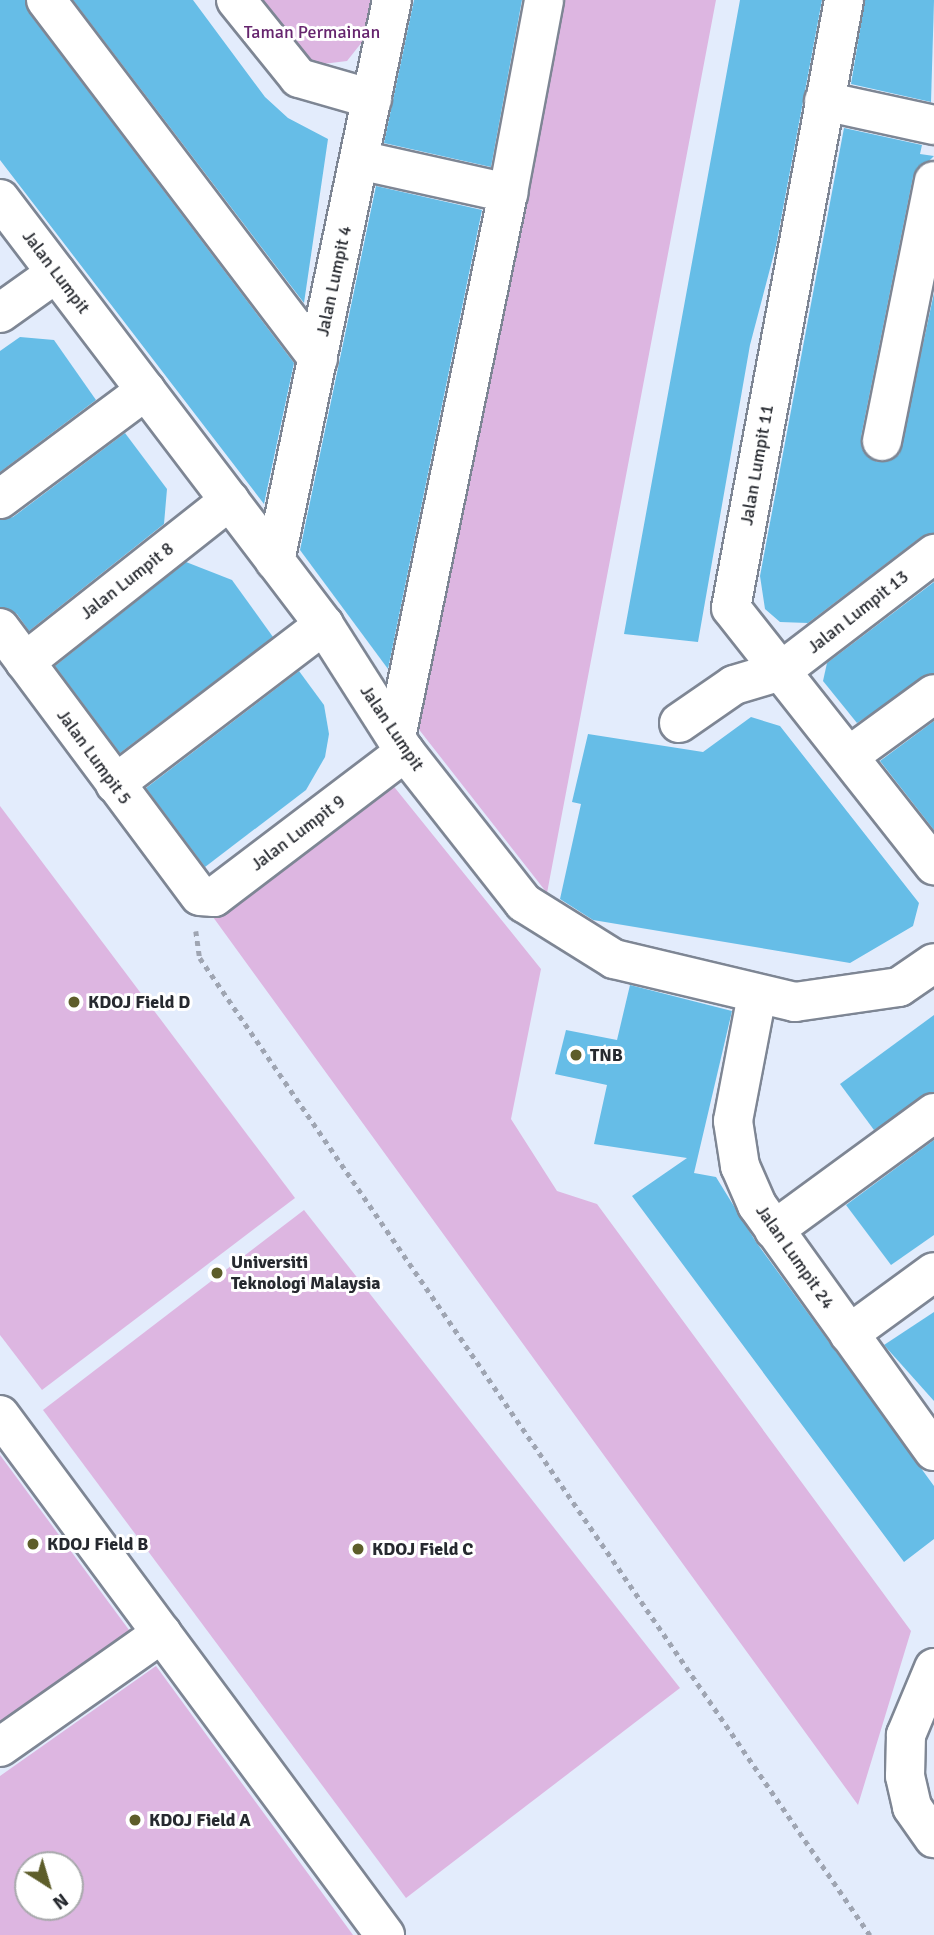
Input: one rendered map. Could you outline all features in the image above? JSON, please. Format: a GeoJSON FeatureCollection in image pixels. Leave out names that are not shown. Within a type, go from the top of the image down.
{"type":"FeatureCollection","features":[{"type":"Feature","properties":{"kind":"street"},"geometry":{"type":"LineString","coordinates":[[46,0],[318,358]]}},
{"type":"Feature","properties":{"kind":"street"},"geometry":{"type":"LineString","coordinates":[[236,0],[299,78],[372,99]]}},
{"type":"Feature","properties":{"kind":"street","name":"Jalan Lumpit 4"},"geometry":{"type":"LineString","coordinates":[[275,561],[392,0]]}},
{"type":"Feature","properties":{"kind":"street"},"geometry":{"type":"LineString","coordinates":[[401,745],[544,0]]}},
{"type":"Feature","properties":{"kind":"street","name":"Jalan Lumpit 11"},"geometry":{"type":"LineString","coordinates":[[844,0],[730,608],[934,865]]}},
{"type":"Feature","properties":{"kind":"street"},"geometry":{"type":"LineString","coordinates":[[824,101],[934,125]]}},
{"type":"Feature","properties":{"kind":"street"},"geometry":{"type":"LineString","coordinates":[[359,160],[508,193]]}},
{"type":"Feature","properties":{"kind":"street"},"geometry":{"type":"LineString","coordinates":[[882,441],[934,181]]}},
{"type":"Feature","properties":{"kind":"street","name":"Jalan Lumpit"},"geometry":{"type":"LineString","coordinates":[[0,199],[324,625],[401,745],[524,903],[614,959],[795,1002],[899,987],[934,963]]}},
{"type":"Feature","properties":{"kind":"street"},"geometry":{"type":"LineString","coordinates":[[0,313],[56,273]]}},
{"type":"Feature","properties":{"kind":"street"},"geometry":{"type":"LineString","coordinates":[[0,499],[146,390]]}},
{"type":"Feature","properties":{"kind":"street","name":"Jalan Lumpit 8"},"geometry":{"type":"LineString","coordinates":[[25,662],[230,500]]}},
{"type":"Feature","properties":{"kind":"street","name":"Jalan Lumpit 13"},"geometry":{"type":"LineString","coordinates":[[781,671],[934,554]]}},
{"type":"Feature","properties":{"kind":"street"},"geometry":{"type":"LineString","coordinates":[[115,784],[324,625]]}},
{"type":"Feature","properties":{"kind":"street","name":"Jalan Lumpit 5"},"geometry":{"type":"LineString","coordinates":[[0,628],[188,885]]}},
{"type":"Feature","properties":{"kind":"street"},"geometry":{"type":"LineString","coordinates":[[679,723],[734,685],[781,671]]}},
{"type":"Feature","properties":{"kind":"street"},"geometry":{"type":"LineString","coordinates":[[849,756],[934,694]]}},
{"type":"Feature","properties":{"kind":"street","name":"Jalan Lumpit 9"},"geometry":{"type":"LineString","coordinates":[[188,885],[200,896],[214,897],[401,745]]}},
{"type":"Feature","properties":{"kind":"street","name":"Jalan Lumpit 24"},"geometry":{"type":"LineString","coordinates":[[757,995],[734,1145],[757,1205],[934,1451]]}},
{"type":"Feature","properties":{"kind":"street"},"geometry":{"type":"LineString","coordinates":[[774,1230],[934,1113]]}},
{"type":"Feature","properties":{"kind":"street"},"geometry":{"type":"LineString","coordinates":[[849,1334],[934,1272]]}},
{"type":"Feature","properties":{"kind":"street"},"geometry":{"type":"LineString","coordinates":[[0,1415],[385,1935]]}},
{"type":"Feature","properties":{"kind":"street"},"geometry":{"type":"LineString","coordinates":[[0,1747],[162,1633]]}},
{"type":"Feature","properties":{"kind":"street"},"geometry":{"type":"LineString","coordinates":[[934,1668],[906,1735],[905,1776],[912,1807],[934,1839]]}},
{"type":"Feature","properties":{"kind":"path"},"geometry":{"type":"LineString","coordinates":[[188,885],[200,958],[870,1935]]}},
{"type":"Feature","properties":{"kind":"green space","name":"Taman Permainan"},"geometry":{"type":"Polygon","coordinates":[[[245,0],[377,0],[374,27],[347,61],[298,67],[245,0]]]}},
{"type":"Feature","properties":{"kind":"green space"},"geometry":{"type":"Polygon","coordinates":[[[558,0],[716,0],[547,893],[417,727],[523,225],[523,192],[558,0]]]}},
{"type":"Feature","properties":{"kind":"green space"},"geometry":{"type":"Polygon","coordinates":[[[387,778],[541,969],[511,1119],[557,1191],[597,1204],[911,1631],[858,1805],[213,917],[387,778]]]}},
{"type":"Feature","properties":{"kind":"green space","name":"KDOJ Field D"},"geometry":{"type":"Polygon","coordinates":[[[0,806],[295,1198],[42,1390],[0,1335],[0,806]]]}},
{"type":"Feature","properties":{"kind":"green space","name":"KDOJ Field C"},"geometry":{"type":"Polygon","coordinates":[[[304,1210],[680,1688],[406,1898],[43,1410],[304,1210]]]}},
{"type":"Feature","properties":{"kind":"green space","name":"KDOJ Field B"},"geometry":{"type":"Polygon","coordinates":[[[0,1455],[132,1634],[0,1728],[0,1455]]]}},
{"type":"Feature","properties":{"kind":"green space","name":"KDOJ Field A"},"geometry":{"type":"Polygon","coordinates":[[[156,1666],[353,1935],[0,1935],[0,1776],[156,1666]]]}},
{"type":"Feature","properties":{"kind":"building"},"geometry":{"type":"Polygon","coordinates":[[[0,0],[25,0],[29,13],[294,363],[264,504],[0,160],[0,0]]]}},
{"type":"Feature","properties":{"kind":"building"},"geometry":{"type":"Polygon","coordinates":[[[73,0],[193,0],[265,97],[288,118],[328,139],[304,303],[73,0]]]}},
{"type":"Feature","properties":{"kind":"building"},"geometry":{"type":"Polygon","coordinates":[[[414,0],[522,0],[491,167],[384,143],[414,0]]]}},
{"type":"Feature","properties":{"kind":"building"},"geometry":{"type":"Polygon","coordinates":[[[740,0],[822,0],[776,246],[750,345],[698,642],[624,634],[740,0]]]}},
{"type":"Feature","properties":{"kind":"building"},"geometry":{"type":"Polygon","coordinates":[[[865,0],[934,0],[931,102],[851,84],[865,0]]]}},
{"type":"Feature","properties":{"kind":"building"},"geometry":{"type":"Polygon","coordinates":[[[844,128],[922,145],[920,154],[934,156],[913,177],[861,437],[862,449],[877,462],[899,455],[934,293],[934,533],[921,537],[808,623],[780,622],[765,609],[760,576],[844,128]]]}},
{"type":"Feature","properties":{"kind":"building"},"geometry":{"type":"Polygon","coordinates":[[[376,186],[482,210],[388,669],[300,550],[376,186]]]}},
{"type":"Feature","properties":{"kind":"building"},"geometry":{"type":"Polygon","coordinates":[[[20,337],[54,340],[96,400],[0,472],[0,351],[20,337]]]}},
{"type":"Feature","properties":{"kind":"building"},"geometry":{"type":"Polygon","coordinates":[[[125,433],[167,489],[164,524],[29,631],[17,614],[0,607],[0,520],[13,517],[125,433]]]}},
{"type":"Feature","properties":{"kind":"building"},"geometry":{"type":"Polygon","coordinates":[[[186,562],[232,580],[273,637],[120,753],[55,666],[186,562]]]}},
{"type":"Feature","properties":{"kind":"building"},"geometry":{"type":"Polygon","coordinates":[[[934,582],[934,673],[857,723],[823,681],[827,663],[934,582]]]}},
{"type":"Feature","properties":{"kind":"building"},"geometry":{"type":"Polygon","coordinates":[[[299,671],[324,705],[329,734],[325,757],[306,790],[205,867],[146,788],[299,671]]]}},
{"type":"Feature","properties":{"kind":"building"},"geometry":{"type":"Polygon","coordinates":[[[751,717],[780,726],[919,903],[913,926],[850,963],[593,920],[560,899],[581,804],[572,802],[588,734],[703,752],[751,717]]]}},
{"type":"Feature","properties":{"kind":"building"},"geometry":{"type":"Polygon","coordinates":[[[934,721],[934,830],[880,761],[934,721]]]}},
{"type":"Feature","properties":{"kind":"building"},"geometry":{"type":"Polygon","coordinates":[[[630,985],[732,1011],[694,1173],[716,1177],[756,1242],[934,1486],[934,1539],[904,1562],[632,1196],[687,1158],[594,1144],[607,1085],[555,1074],[566,1030],[617,1040],[630,985]]]}},
{"type":"Feature","properties":{"kind":"building"},"geometry":{"type":"Polygon","coordinates":[[[934,1015],[934,1092],[874,1130],[840,1084],[934,1015]]]}},
{"type":"Feature","properties":{"kind":"building"},"geometry":{"type":"Polygon","coordinates":[[[934,1140],[934,1235],[891,1265],[846,1205],[934,1140]]]}},
{"type":"Feature","properties":{"kind":"building"},"geometry":{"type":"Polygon","coordinates":[[[934,1312],[934,1401],[884,1345],[934,1312]]]}},
{"type":"Feature","properties":{"kind":"place","name":"KDOJ Field D"},"geometry":{"type":"Point","coordinates":[74,1002]}},
{"type":"Feature","properties":{"kind":"place","name":"TNB"},"geometry":{"type":"Point","coordinates":[576,1055]}},
{"type":"Feature","properties":{"kind":"place","name":"Universiti Teknologi Malaysia"},"geometry":{"type":"Point","coordinates":[217,1273]}},
{"type":"Feature","properties":{"kind":"place","name":"KDOJ Field B"},"geometry":{"type":"Point","coordinates":[33,1544]}},
{"type":"Feature","properties":{"kind":"place","name":"KDOJ Field C"},"geometry":{"type":"Point","coordinates":[358,1549]}},
{"type":"Feature","properties":{"kind":"place","name":"KDOJ Field A"},"geometry":{"type":"Point","coordinates":[135,1820]}}]}
